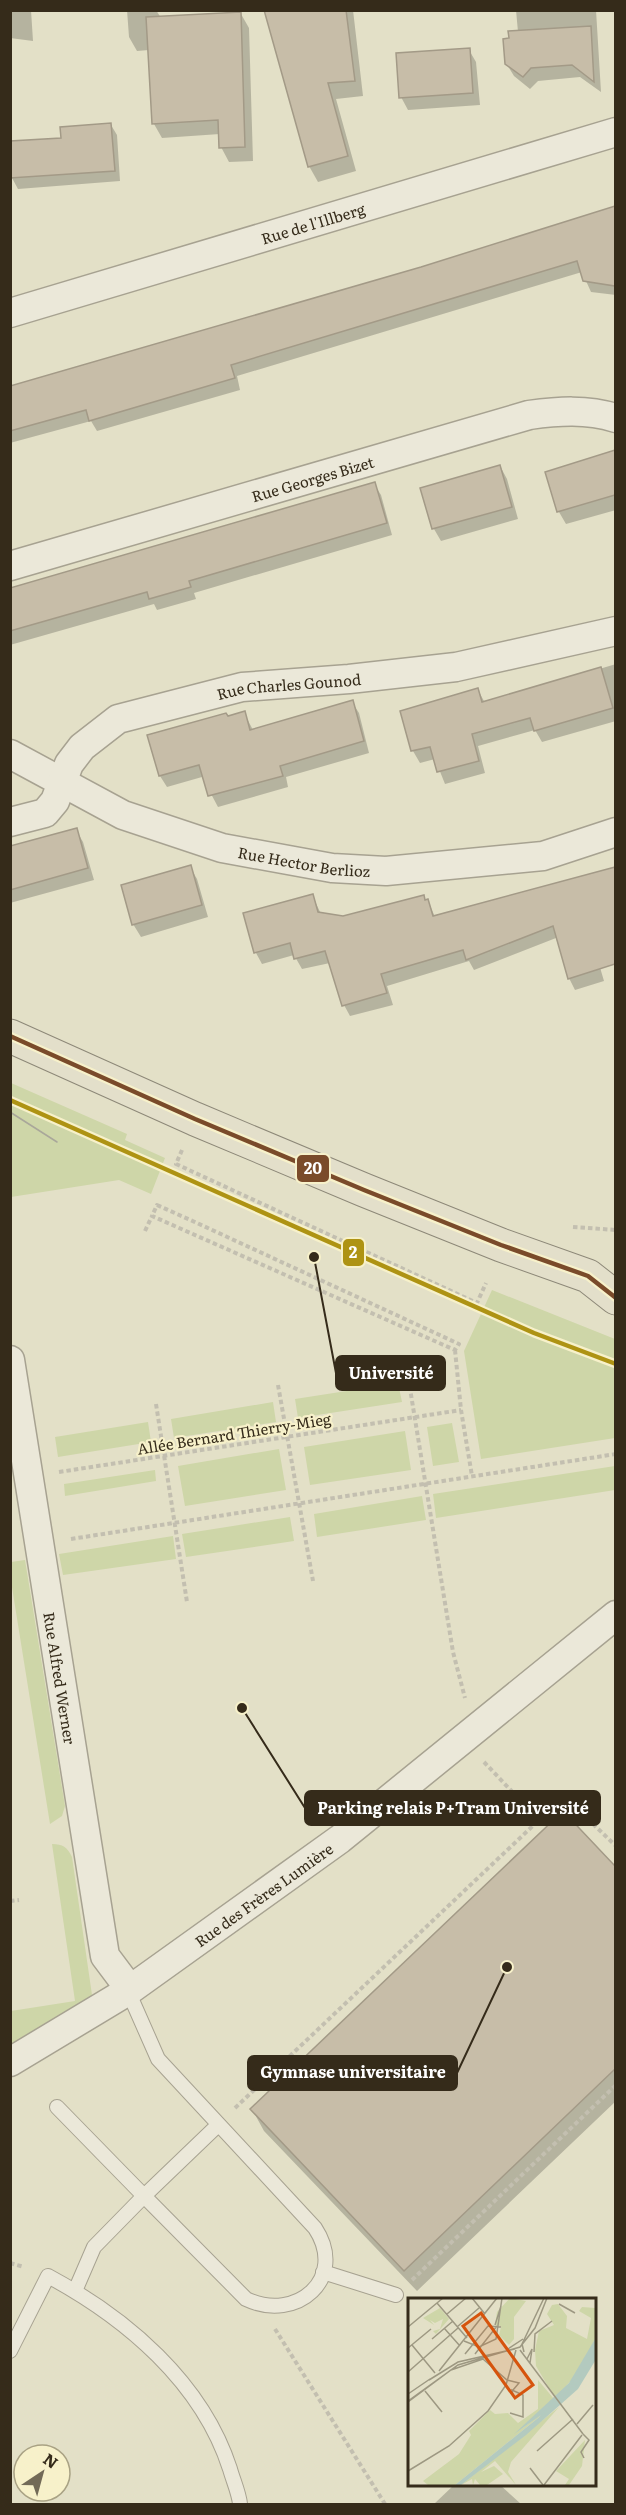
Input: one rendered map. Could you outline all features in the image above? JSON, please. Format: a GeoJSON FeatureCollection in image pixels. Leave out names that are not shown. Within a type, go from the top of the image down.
{"type":"FeatureCollection","features":[{"type":"Feature","properties":{"kind":"main road"},"geometry":{"type":"LineString","coordinates":[[10,1036],[195,1119],[364,1190],[501,1245],[602,1275],[615,1298]]}},
{"type":"Feature","properties":{"kind":"street","name":"Rue de l'Illberg"},"geometry":{"type":"LineString","coordinates":[[10,313],[615,132]]}},
{"type":"Feature","properties":{"kind":"street","name":"Rue Georges Bizet"},"geometry":{"type":"LineString","coordinates":[[10,566],[529,415],[560,411],[595,412],[615,418]]}},
{"type":"Feature","properties":{"kind":"street","name":"Rue Charles Gounod"},"geometry":{"type":"LineString","coordinates":[[10,822],[45,813],[55,801],[69,764],[82,747],[118,719],[242,687],[349,679],[456,667],[615,631]]}},
{"type":"Feature","properties":{"kind":"street","name":"Rue Hector Berlioz"},"geometry":{"type":"LineString","coordinates":[[10,754],[123,815],[222,848],[332,868],[386,871],[543,856],[615,832]]}},
{"type":"Feature","properties":{"kind":"street","name":"Rue Alfred Werner"},"geometry":{"type":"LineString","coordinates":[[10,1360],[105,1956],[123,1980],[128,1991]]}},
{"type":"Feature","properties":{"kind":"street","name":"Rue des Frères Lumière"},"geometry":{"type":"LineString","coordinates":[[10,2062],[128,1991],[340,1839],[615,1615]]}},
{"type":"Feature","properties":{"kind":"lane"},"geometry":{"type":"LineString","coordinates":[[57,2108],[246,2299],[261,2306],[279,2307],[297,2302],[311,2293],[320,2283],[325,2258],[323,2240],[315,2228],[158,2059],[128,1991]]}},
{"type":"Feature","properties":{"kind":"lane"},"geometry":{"type":"LineString","coordinates":[[75,2291],[94,2247],[218,2125]]}},
{"type":"Feature","properties":{"kind":"lane"},"geometry":{"type":"LineString","coordinates":[[323,2272],[396,2295]]}},
{"type":"Feature","properties":{"kind":"lane"},"geometry":{"type":"LineString","coordinates":[[10,2351],[48,2276],[104,2310],[147,2346],[207,2415],[227,2461],[240,2505]]}},
{"type":"Feature","properties":{"kind":"path"},"geometry":{"type":"LineString","coordinates":[[182,1150],[176,1164],[477,1302],[486,1283]]}},
{"type":"Feature","properties":{"kind":"path"},"geometry":{"type":"LineString","coordinates":[[145,1231],[157,1205],[459,1344],[455,1350],[461,1410],[472,1476]]}},
{"type":"Feature","properties":{"kind":"path"},"geometry":{"type":"LineString","coordinates":[[152,1216],[455,1350]]}},
{"type":"Feature","properties":{"kind":"path"},"geometry":{"type":"LineString","coordinates":[[573,1227],[615,1230]]}},
{"type":"Feature","properties":{"kind":"path"},"geometry":{"type":"LineString","coordinates":[[406,1364],[453,1652],[465,1700]]}},
{"type":"Feature","properties":{"kind":"path"},"geometry":{"type":"LineString","coordinates":[[278,1385],[313,1581]]}},
{"type":"Feature","properties":{"kind":"path"},"geometry":{"type":"LineString","coordinates":[[156,1404],[187,1602]]}},
{"type":"Feature","properties":{"kind":"path","name":"Allée Bernard Thierry-Mieg"},"geometry":{"type":"LineString","coordinates":[[29,1477],[461,1410]]}},
{"type":"Feature","properties":{"kind":"path"},"geometry":{"type":"LineString","coordinates":[[40,1544],[615,1454]]}},
{"type":"Feature","properties":{"kind":"path"},"geometry":{"type":"LineString","coordinates":[[483,1761],[539,1820]]}},
{"type":"Feature","properties":{"kind":"path"},"geometry":{"type":"LineString","coordinates":[[218,2125],[557,1802],[570,1802],[615,1846]]}},
{"type":"Feature","properties":{"kind":"path"},"geometry":{"type":"LineString","coordinates":[[10,1901],[19,1900]]}},
{"type":"Feature","properties":{"kind":"path"},"geometry":{"type":"LineString","coordinates":[[396,2295],[615,2085]]}},
{"type":"Feature","properties":{"kind":"path"},"geometry":{"type":"LineString","coordinates":[[261,2306],[385,2505]]}},
{"type":"Feature","properties":{"kind":"green space"},"geometry":{"type":"Polygon","coordinates":[[[11,1083],[127,1134],[125,1140],[165,1158],[151,1194],[119,1180],[11,1197],[11,1083]]]}},
{"type":"Feature","properties":{"kind":"green space"},"geometry":{"type":"Polygon","coordinates":[[[492,1290],[615,1339],[615,1438],[481,1459],[464,1351],[492,1290]]]}},
{"type":"Feature","properties":{"kind":"green space"},"geometry":{"type":"Polygon","coordinates":[[[398,1383],[402,1402],[298,1418],[295,1399],[398,1383]]]}},
{"type":"Feature","properties":{"kind":"green space"},"geometry":{"type":"Polygon","coordinates":[[[273,1402],[276,1422],[174,1438],[171,1419],[273,1402]]]}},
{"type":"Feature","properties":{"kind":"green space"},"geometry":{"type":"Polygon","coordinates":[[[148,1422],[151,1442],[58,1457],[55,1437],[148,1422]]]}},
{"type":"Feature","properties":{"kind":"green space"},"geometry":{"type":"Polygon","coordinates":[[[452,1423],[459,1462],[433,1466],[427,1427],[452,1423]]]}},
{"type":"Feature","properties":{"kind":"green space"},"geometry":{"type":"Polygon","coordinates":[[[405,1431],[411,1470],[310,1485],[304,1447],[405,1431]]]}},
{"type":"Feature","properties":{"kind":"green space"},"geometry":{"type":"Polygon","coordinates":[[[279,1449],[286,1490],[185,1506],[178,1466],[279,1449]]]}},
{"type":"Feature","properties":{"kind":"green space"},"geometry":{"type":"Polygon","coordinates":[[[615,1466],[615,1490],[436,1518],[433,1494],[615,1466]]]}},
{"type":"Feature","properties":{"kind":"green space"},"geometry":{"type":"Polygon","coordinates":[[[155,1470],[156,1481],[65,1496],[64,1484],[155,1470]]]}},
{"type":"Feature","properties":{"kind":"green space"},"geometry":{"type":"Polygon","coordinates":[[[422,1496],[426,1520],[317,1537],[314,1514],[422,1496]]]}},
{"type":"Feature","properties":{"kind":"green space"},"geometry":{"type":"Polygon","coordinates":[[[290,1517],[294,1541],[186,1557],[182,1534],[290,1517]]]}},
{"type":"Feature","properties":{"kind":"green space"},"geometry":{"type":"Polygon","coordinates":[[[173,1536],[176,1559],[63,1575],[59,1554],[173,1536]]]}},
{"type":"Feature","properties":{"kind":"green space"},"geometry":{"type":"Polygon","coordinates":[[[25,1560],[65,1806],[62,1816],[50,1824],[11,1581],[11,1562],[25,1560]]]}},
{"type":"Feature","properties":{"kind":"green space"},"geometry":{"type":"Polygon","coordinates":[[[52,1844],[64,1847],[72,1857],[92,1995],[84,2011],[11,2053],[11,2011],[75,2001],[52,1844]]]}},
{"type":"Feature","properties":{"kind":"building"},"geometry":{"type":"Polygon","coordinates":[[[264,10],[346,10],[355,81],[328,83],[348,156],[308,167],[264,10]]]}},
{"type":"Feature","properties":{"kind":"building"},"geometry":{"type":"Polygon","coordinates":[[[241,12],[245,147],[219,148],[218,120],[152,124],[146,17],[241,12]]]}},
{"type":"Feature","properties":{"kind":"building"},"geometry":{"type":"Polygon","coordinates":[[[591,26],[594,82],[572,65],[531,68],[523,77],[505,64],[503,39],[509,38],[508,31],[591,26]]]}},
{"type":"Feature","properties":{"kind":"building"},"geometry":{"type":"Polygon","coordinates":[[[470,48],[473,93],[399,98],[396,53],[470,48]]]}},
{"type":"Feature","properties":{"kind":"building"},"geometry":{"type":"Polygon","coordinates":[[[111,123],[115,171],[10,178],[10,141],[61,138],[60,127],[111,123]]]}},
{"type":"Feature","properties":{"kind":"building"},"geometry":{"type":"Polygon","coordinates":[[[615,206],[615,286],[583,281],[577,261],[231,365],[235,378],[89,421],[86,410],[10,431],[10,386],[421,267],[615,206]]]}},
{"type":"Feature","properties":{"kind":"building"},"geometry":{"type":"Polygon","coordinates":[[[615,450],[615,495],[557,512],[545,472],[615,450]]]}},
{"type":"Feature","properties":{"kind":"building"},"geometry":{"type":"Polygon","coordinates":[[[500,465],[512,507],[432,529],[420,488],[500,465]]]}},
{"type":"Feature","properties":{"kind":"building"},"geometry":{"type":"Polygon","coordinates":[[[375,482],[387,523],[189,581],[191,587],[149,599],[147,592],[10,631],[10,588],[375,482]]]}},
{"type":"Feature","properties":{"kind":"building"},"geometry":{"type":"Polygon","coordinates":[[[601,667],[613,708],[534,731],[530,718],[472,734],[479,761],[437,772],[430,747],[411,751],[400,711],[478,688],[482,702],[601,667]]]}},
{"type":"Feature","properties":{"kind":"building"},"geometry":{"type":"Polygon","coordinates":[[[353,700],[364,741],[280,766],[283,776],[208,796],[199,765],[159,776],[147,735],[226,713],[228,716],[245,711],[250,730],[353,700]]]}},
{"type":"Feature","properties":{"kind":"building"},"geometry":{"type":"Polygon","coordinates":[[[77,828],[88,868],[10,890],[10,846],[77,828]]]}},
{"type":"Feature","properties":{"kind":"building"},"geometry":{"type":"Polygon","coordinates":[[[191,865],[202,905],[132,925],[121,885],[191,865]]]}},
{"type":"Feature","properties":{"kind":"building"},"geometry":{"type":"Polygon","coordinates":[[[615,867],[615,964],[568,979],[553,926],[466,960],[463,950],[381,974],[387,993],[342,1006],[325,951],[294,959],[290,943],[254,953],[243,913],[313,894],[318,912],[343,916],[424,895],[425,900],[428,899],[433,916],[615,867]]]}},
{"type":"Feature","properties":{"kind":"building"},"geometry":{"type":"Polygon","coordinates":[[[563,1811],[615,1866],[615,2069],[404,2271],[250,2109],[563,1811]]]}},
{"type":"Feature","properties":{"kind":"tram line"},"geometry":{"type":"LineString","coordinates":[[10,1112],[57,1142]]}},
{"type":"Feature","properties":{"kind":"transit line","name":"20"},"geometry":{"type":"LineString","coordinates":[[10,1036],[195,1119],[364,1190],[501,1245],[588,1276],[616,1298]]}},
{"type":"Feature","properties":{"kind":"transit line","name":"2"},"geometry":{"type":"LineString","coordinates":[[10,1100],[534,1333],[616,1364]]}},
{"type":"Feature","properties":{"kind":"place","name":"Université"},"geometry":{"type":"Point","coordinates":[314,1257]}},
{"type":"Feature","properties":{"kind":"place","name":"Parking relais P+Tram Université"},"geometry":{"type":"Point","coordinates":[242,1708]}},
{"type":"Feature","properties":{"kind":"place","name":"Gymnase universitaire"},"geometry":{"type":"Point","coordinates":[507,1967]}}]}
